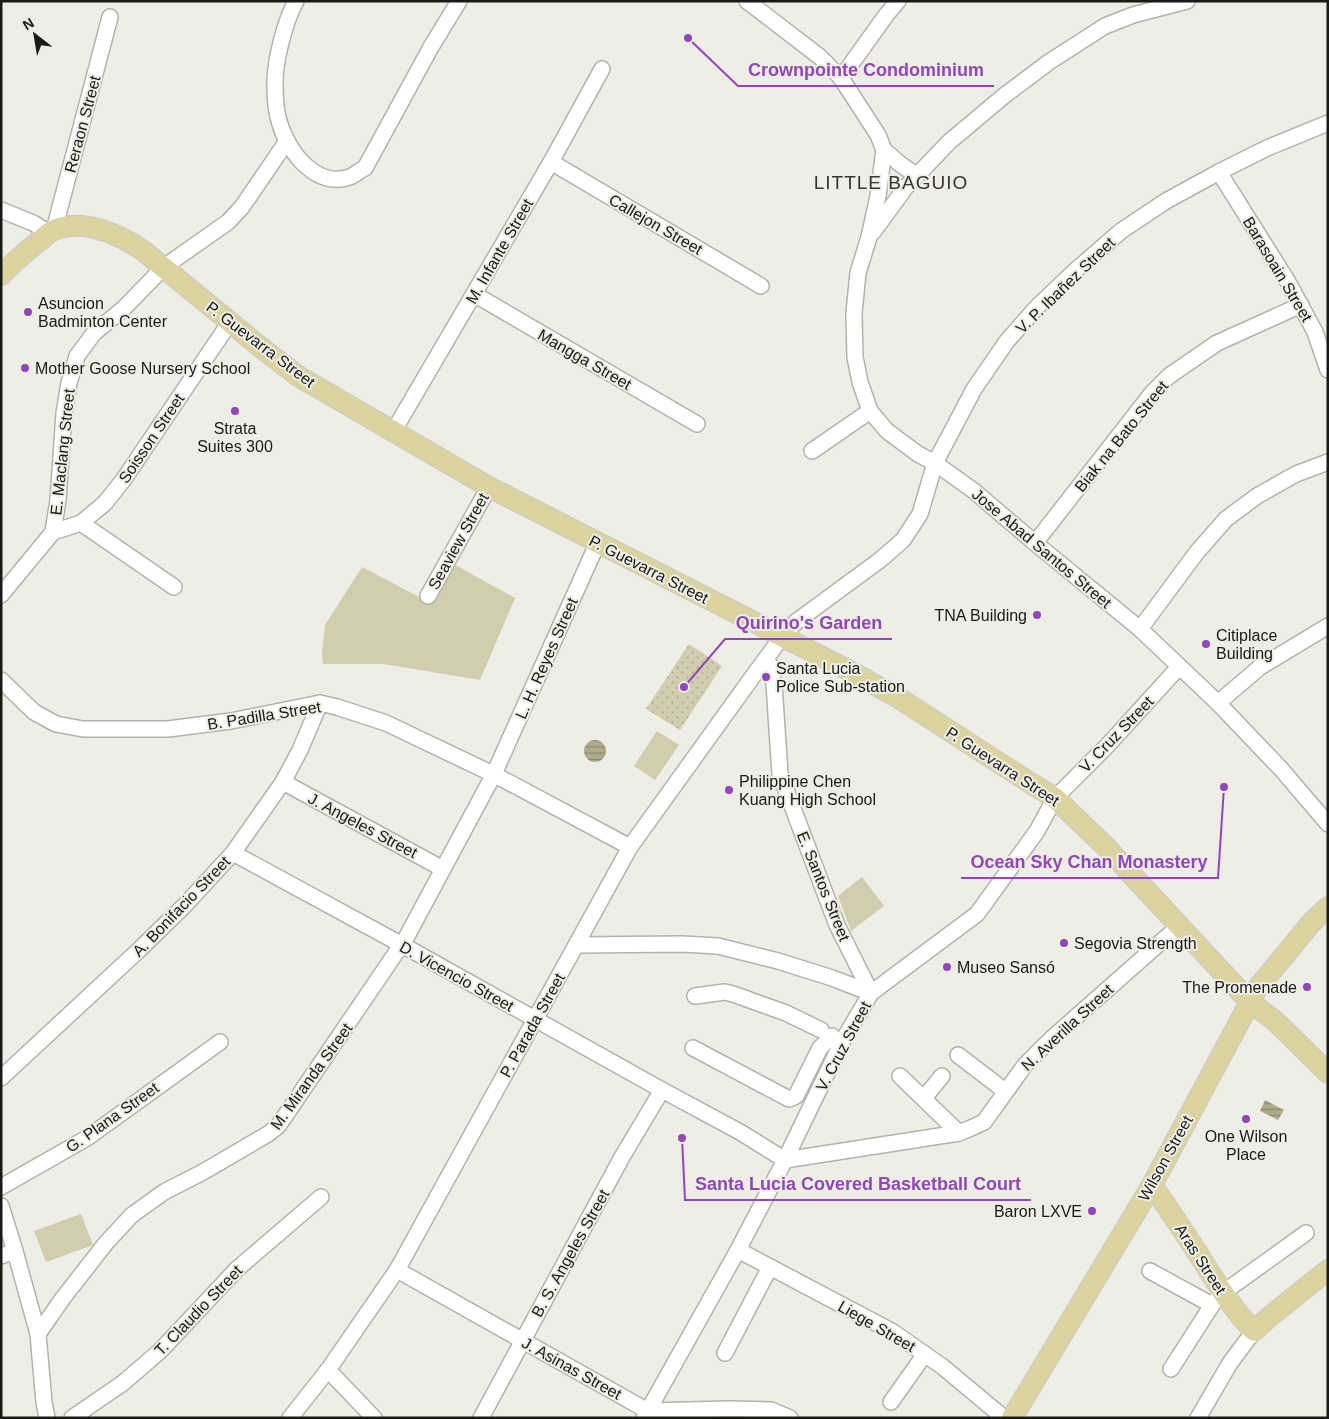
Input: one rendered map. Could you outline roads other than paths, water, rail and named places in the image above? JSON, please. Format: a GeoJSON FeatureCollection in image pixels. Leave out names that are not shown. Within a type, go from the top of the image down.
{"type":"FeatureCollection","features":[{"type":"Feature","properties":{"kind":"main road","name":"P. Guevarra Street"},"geometry":{"type":"LineString","coordinates":[[1,274],[28,249],[51,232],[81,226],[124,239],[164,266],[298,376],[489,487],[782,636],[897,697],[1055,798],[1114,855],[1250,1002],[1275,1020],[1328,1073]]}},
{"type":"Feature","properties":{"kind":"main road","name":"Wilson Street"},"geometry":{"type":"LineString","coordinates":[[1012,1418],[1152,1185],[1257,989],[1311,923],[1328,907]]}},
{"type":"Feature","properties":{"kind":"main road","name":"Aras Street"},"geometry":{"type":"LineString","coordinates":[[1152,1185],[1190,1241],[1217,1299],[1244,1321],[1254,1332]]}},
{"type":"Feature","properties":{"kind":"main road"},"geometry":{"type":"LineString","coordinates":[[1254,1332],[1268,1318],[1328,1270]]}},
{"type":"Feature","properties":{"kind":"street"},"geometry":{"type":"LineString","coordinates":[[296,1],[291,10],[275,71],[275,87],[280,124],[287,141],[299,161],[313,172],[326,178],[351,177],[364,168],[431,47],[460,1]]}},
{"type":"Feature","properties":{"kind":"street"},"geometry":{"type":"LineString","coordinates":[[746,1],[820,57],[841,78],[878,135],[884,150],[916,175]]}},
{"type":"Feature","properties":{"kind":"street"},"geometry":{"type":"LineString","coordinates":[[841,78],[898,1]]}},
{"type":"Feature","properties":{"kind":"street","name":"Jose Abad Santos Street"},"geometry":{"type":"LineString","coordinates":[[869,237],[916,175],[949,142],[1004,95],[1105,26],[1132,15],[1187,1]]}},
{"type":"Feature","properties":{"kind":"street","name":"Reraon Street"},"geometry":{"type":"LineString","coordinates":[[51,232],[110,17]]}},
{"type":"Feature","properties":{"kind":"street","name":"M. Infante Street"},"geometry":{"type":"LineString","coordinates":[[394,432],[551,162],[602,69]]}},
{"type":"Feature","properties":{"kind":"street","name":"V. P. Ibañez Street"},"geometry":{"type":"LineString","coordinates":[[782,636],[796,620],[880,560],[903,540],[920,514],[935,463],[974,388],[1007,342],[1037,307],[1076,270],[1122,231],[1166,201],[1266,148],[1328,123]]}},
{"type":"Feature","properties":{"kind":"street","name":"E. Maclang Street"},"geometry":{"type":"LineString","coordinates":[[1,595],[53,532],[58,500],[64,413],[69,383],[78,356],[94,334],[122,309],[164,266],[228,222],[242,207],[287,141]]}},
{"type":"Feature","properties":{"kind":"street","name":"Jose Abad Santos Street"},"geometry":{"type":"LineString","coordinates":[[884,150],[878,196],[869,237],[858,273],[854,313],[855,356],[860,382],[870,411],[887,431],[974,491],[1140,629],[1218,703],[1281,769],[1328,824]]}},
{"type":"Feature","properties":{"kind":"street","name":"Callejon Street"},"geometry":{"type":"LineString","coordinates":[[551,162],[761,286]]}},
{"type":"Feature","properties":{"kind":"street","name":"Barasoain Street"},"geometry":{"type":"LineString","coordinates":[[1219,172],[1301,305],[1315,332],[1328,370]]}},
{"type":"Feature","properties":{"kind":"street"},"geometry":{"type":"LineString","coordinates":[[1,210],[51,232]]}},
{"type":"Feature","properties":{"kind":"street","name":"Mangga Street"},"geometry":{"type":"LineString","coordinates":[[474,294],[697,424]]}},
{"type":"Feature","properties":{"kind":"street","name":"Biak na Bato Street"},"geometry":{"type":"LineString","coordinates":[[1035,543],[1152,394],[1169,376],[1218,343],[1301,305]]}},
{"type":"Feature","properties":{"kind":"street","name":"Soisson Street"},"geometry":{"type":"LineString","coordinates":[[53,532],[81,523],[105,503],[124,480],[230,322]]}},
{"type":"Feature","properties":{"kind":"street"},"geometry":{"type":"LineString","coordinates":[[812,451],[870,411]]}},
{"type":"Feature","properties":{"kind":"street"},"geometry":{"type":"LineString","coordinates":[[1140,629],[1197,552],[1226,519],[1257,496],[1296,474],[1328,462]]}},
{"type":"Feature","properties":{"kind":"street","name":"Seaview Street"},"geometry":{"type":"LineString","coordinates":[[428,596],[489,487]]}},
{"type":"Feature","properties":{"kind":"street"},"geometry":{"type":"LineString","coordinates":[[81,523],[174,588]]}},
{"type":"Feature","properties":{"kind":"street","name":"L. H. Reyes Street"},"geometry":{"type":"LineString","coordinates":[[494,774],[598,542]]}},
{"type":"Feature","properties":{"kind":"street"},"geometry":{"type":"LineString","coordinates":[[1218,703],[1260,667],[1328,626]]}},
{"type":"Feature","properties":{"kind":"street","name":"P. Parada Street"},"geometry":{"type":"LineString","coordinates":[[290,1418],[328,1370],[397,1270],[630,847],[782,636]]}},
{"type":"Feature","properties":{"kind":"street","name":"E. Santos Street"},"geometry":{"type":"LineString","coordinates":[[765,660],[770,665],[772,673],[780,774],[837,925],[871,993]]}},
{"type":"Feature","properties":{"kind":"street","name":"V. Cruz Street"},"geometry":{"type":"LineString","coordinates":[[646,1414],[738,1250],[785,1160],[843,1040],[871,993],[976,914],[1037,831],[1055,798],[1107,746],[1179,667]]}},
{"type":"Feature","properties":{"kind":"street","name":"B. Padilla Street"},"geometry":{"type":"LineString","coordinates":[[1,680],[34,712],[56,724],[83,729],[168,730],[231,721],[320,703],[337,707],[386,723],[494,774],[630,847]]}},
{"type":"Feature","properties":{"kind":"street","name":"A. Bonifacio Street"},"geometry":{"type":"LineString","coordinates":[[1,1078],[140,949],[186,904],[232,853],[283,782],[300,750],[320,703]]}},
{"type":"Feature","properties":{"kind":"street","name":"M. Miranda Street"},"geometry":{"type":"LineString","coordinates":[[38,1334],[63,1298],[106,1243],[132,1215],[164,1192],[256,1142],[278,1126],[402,944],[494,774]]}},
{"type":"Feature","properties":{"kind":"street","name":"J. Angeles Street"},"geometry":{"type":"LineString","coordinates":[[283,782],[443,869]]}},
{"type":"Feature","properties":{"kind":"street","name":"D. Vicencio Street"},"geometry":{"type":"LineString","coordinates":[[232,853],[402,944],[740,1132],[785,1160]]}},
{"type":"Feature","properties":{"kind":"street","name":"N. Averilla Street"},"geometry":{"type":"LineString","coordinates":[[785,1160],[958,1133],[984,1122],[1025,1065],[1050,1040],[1178,926]]}},
{"type":"Feature","properties":{"kind":"street"},"geometry":{"type":"LineString","coordinates":[[577,944],[718,946],[778,961],[871,993]]}},
{"type":"Feature","properties":{"kind":"street"},"geometry":{"type":"LineString","coordinates":[[693,1048],[788,1099],[796,1096],[827,1033],[786,1013],[733,994],[725,992],[695,996]]}},
{"type":"Feature","properties":{"kind":"street","name":"G. Plana Street"},"geometry":{"type":"LineString","coordinates":[[1,1187],[87,1138],[220,1042]]}},
{"type":"Feature","properties":{"kind":"street"},"geometry":{"type":"LineString","coordinates":[[958,1055],[1005,1091]]}},
{"type":"Feature","properties":{"kind":"street"},"geometry":{"type":"LineString","coordinates":[[900,1076],[958,1133]]}},
{"type":"Feature","properties":{"kind":"street"},"geometry":{"type":"LineString","coordinates":[[924,1098],[942,1076]]}},
{"type":"Feature","properties":{"kind":"street","name":"B. S. Angeles Street"},"geometry":{"type":"LineString","coordinates":[[481,1418],[622,1157],[662,1090]]}},
{"type":"Feature","properties":{"kind":"street","name":"T. Claudio Street"},"geometry":{"type":"LineString","coordinates":[[72,1418],[123,1383],[160,1351],[237,1269],[321,1197]]}},
{"type":"Feature","properties":{"kind":"street"},"geometry":{"type":"LineString","coordinates":[[1,1206],[8,1254],[38,1334],[47,1418]]}},
{"type":"Feature","properties":{"kind":"street"},"geometry":{"type":"LineString","coordinates":[[1171,1369],[1217,1299],[1306,1233]]}},
{"type":"Feature","properties":{"kind":"street","name":"Liege Street"},"geometry":{"type":"LineString","coordinates":[[738,1250],[893,1332],[943,1367],[1004,1418]]}},
{"type":"Feature","properties":{"kind":"street"},"geometry":{"type":"LineString","coordinates":[[725,1353],[770,1267]]}},
{"type":"Feature","properties":{"kind":"street","name":"J. Asinas Street"},"geometry":{"type":"LineString","coordinates":[[397,1270],[522,1340],[646,1414]]}},
{"type":"Feature","properties":{"kind":"street"},"geometry":{"type":"LineString","coordinates":[[1150,1271],[1217,1299]]}},
{"type":"Feature","properties":{"kind":"street"},"geometry":{"type":"LineString","coordinates":[[1198,1418],[1230,1363],[1254,1332]]}},
{"type":"Feature","properties":{"kind":"street"},"geometry":{"type":"LineString","coordinates":[[891,1402],[925,1354]]}},
{"type":"Feature","properties":{"kind":"street"},"geometry":{"type":"LineString","coordinates":[[328,1370],[374,1418]]}},
{"type":"Feature","properties":{"kind":"street"},"geometry":{"type":"LineString","coordinates":[[646,1414],[728,1409],[771,1410],[790,1418]]}},
{"type":"Feature","properties":{"kind":"place","name":"Crownpointe Condominium"},"geometry":{"type":"Point","coordinates":[688,38]}},
{"type":"Feature","properties":{"kind":"place","name":"Asuncion Badminton Center"},"geometry":{"type":"Point","coordinates":[28,312]}},
{"type":"Feature","properties":{"kind":"place","name":"Mother Goose Nursery School"},"geometry":{"type":"Point","coordinates":[25,368]}},
{"type":"Feature","properties":{"kind":"place","name":"Strata Suites 300"},"geometry":{"type":"Point","coordinates":[235,411]}},
{"type":"Feature","properties":{"kind":"place","name":"TNA Building"},"geometry":{"type":"Point","coordinates":[1037,615]}},
{"type":"Feature","properties":{"kind":"place","name":"Citiplace Building"},"geometry":{"type":"Point","coordinates":[1206,644]}},
{"type":"Feature","properties":{"kind":"place","name":"Santa Lucia Police Sub-station"},"geometry":{"type":"Point","coordinates":[766,677]}},
{"type":"Feature","properties":{"kind":"place","name":"Quirino's Garden"},"geometry":{"type":"Point","coordinates":[684,687]}},
{"type":"Feature","properties":{"kind":"place","name":"Ocean Sky Chan Monastery"},"geometry":{"type":"Point","coordinates":[1224,787]}},
{"type":"Feature","properties":{"kind":"place","name":"Philippine Chen Kuang High School"},"geometry":{"type":"Point","coordinates":[729,790]}},
{"type":"Feature","properties":{"kind":"place","name":"Segovia Strength"},"geometry":{"type":"Point","coordinates":[1064,943]}},
{"type":"Feature","properties":{"kind":"place","name":"Museo Sansó"},"geometry":{"type":"Point","coordinates":[947,967]}},
{"type":"Feature","properties":{"kind":"place","name":"The Promenade"},"geometry":{"type":"Point","coordinates":[1307,987]}},
{"type":"Feature","properties":{"kind":"place","name":"One Wilson Place"},"geometry":{"type":"Point","coordinates":[1246,1119]}},
{"type":"Feature","properties":{"kind":"place","name":"Santa Lucia Covered Basketball Court"},"geometry":{"type":"Point","coordinates":[682,1138]}},
{"type":"Feature","properties":{"kind":"place","name":"Baron LXVE"},"geometry":{"type":"Point","coordinates":[1092,1211]}},
{"type":"Feature","properties":{"kind":"district","name":"LITTLE BAGUIO"},"geometry":{"type":"Point","coordinates":[891,182]}}]}
